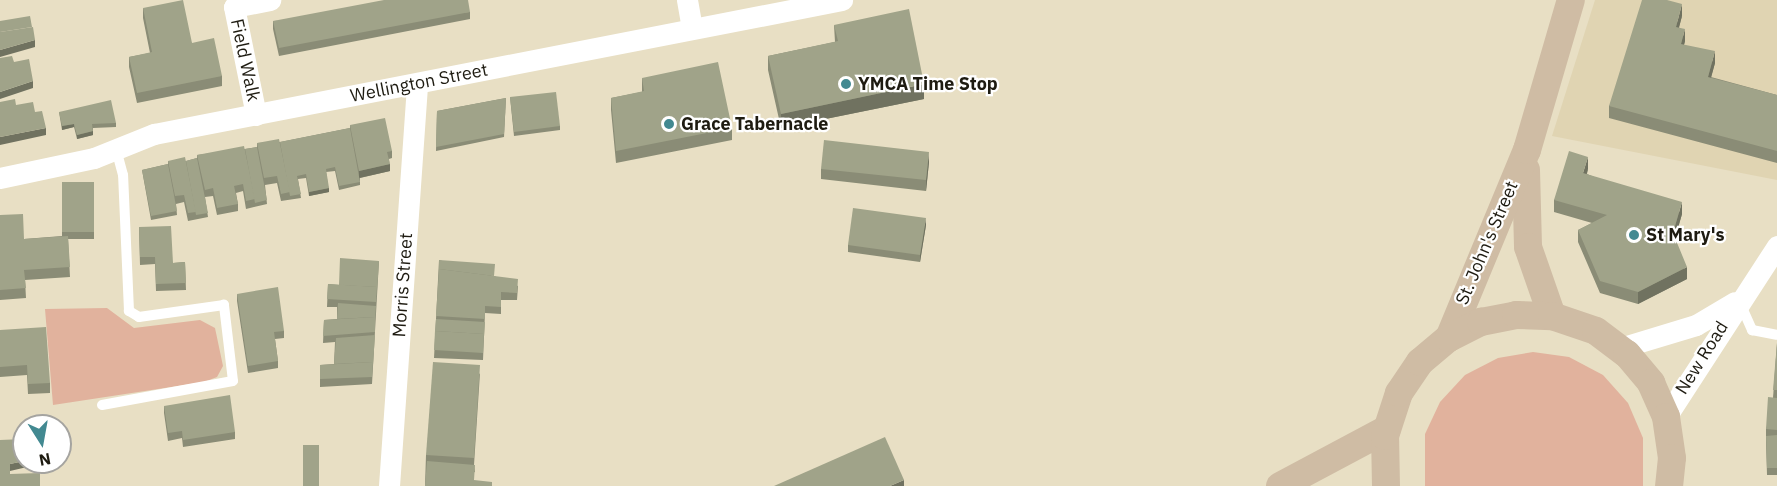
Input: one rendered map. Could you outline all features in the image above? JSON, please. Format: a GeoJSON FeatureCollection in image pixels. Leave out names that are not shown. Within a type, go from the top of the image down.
{"type":"FeatureCollection","features":[{"type":"Feature","properties":{"kind":"street","name":"Field Walk"},"geometry":{"type":"LineString","coordinates":[[256,115],[234,7],[270,0]]}},
{"type":"Feature","properties":{"kind":"street"},"geometry":{"type":"LineString","coordinates":[[687,0],[692,30]]}},
{"type":"Feature","properties":{"kind":"street","name":"Wellington Street"},"geometry":{"type":"LineString","coordinates":[[0,178],[116,149],[153,134],[843,0]]}},
{"type":"Feature","properties":{"kind":"street","name":"St. John's Street"},"geometry":{"type":"LineString","coordinates":[[1449,338],[1527,150],[1571,0]]}},
{"type":"Feature","properties":{"kind":"street","name":"Morris Street"},"geometry":{"type":"LineString","coordinates":[[389,486],[417,84]]}},
{"type":"Feature","properties":{"kind":"street","name":"St. John's Street"},"geometry":{"type":"LineString","coordinates":[[1527,150],[1528,247],[1552,316]]}},
{"type":"Feature","properties":{"kind":"street","name":"New Road"},"geometry":{"type":"LineString","coordinates":[[1666,417],[1777,246]]}},
{"type":"Feature","properties":{"kind":"street","name":"New Road"},"geometry":{"type":"LineString","coordinates":[[1620,348],[1696,326],[1740,300]]}},
{"type":"Feature","properties":{"kind":"street"},"geometry":{"type":"LineString","coordinates":[[1386,486],[1387,429],[1399,393],[1420,362],[1449,338],[1481,322],[1516,315],[1552,316],[1596,331],[1620,348],[1651,383],[1666,417],[1672,458],[1669,486]]}},
{"type":"Feature","properties":{"kind":"street"},"geometry":{"type":"LineString","coordinates":[[1280,486],[1387,429]]}},
{"type":"Feature","properties":{"kind":"street"},"geometry":{"type":"LineString","coordinates":[[1672,458],[1688,486]]}},
{"type":"Feature","properties":{"kind":"lane"},"geometry":{"type":"LineString","coordinates":[[102,405],[233,381],[224,305],[139,317],[129,311],[123,176],[116,149]]}},
{"type":"Feature","properties":{"kind":"lane"},"geometry":{"type":"LineString","coordinates":[[1740,300],[1752,330],[1777,335]]}},
{"type":"Feature","properties":{"kind":"shaded area"},"geometry":{"type":"Polygon","coordinates":[[[1595,0],[1777,0],[1777,180],[1552,136],[1595,0]]]}},
{"type":"Feature","properties":{"kind":"shaded area"},"geometry":{"type":"Polygon","coordinates":[[[107,308],[134,328],[200,320],[215,328],[223,366],[217,377],[204,382],[53,405],[45,309],[107,308]]]}},
{"type":"Feature","properties":{"kind":"shaded area"},"geometry":{"type":"Polygon","coordinates":[[[1533,352],[1569,357],[1603,375],[1628,403],[1643,438],[1643,486],[1425,486],[1425,434],[1440,402],[1465,375],[1498,358],[1533,352]]]}},
{"type":"Feature","properties":{"kind":"building"},"geometry":{"type":"Polygon","coordinates":[[[183,0],[192,43],[214,38],[222,76],[137,93],[129,57],[152,52],[143,8],[183,0]]]}},
{"type":"Feature","properties":{"kind":"building"},"geometry":{"type":"Polygon","coordinates":[[[384,0],[468,0],[470,12],[279,48],[273,21],[384,0]]]}},
{"type":"Feature","properties":{"kind":"building"},"geometry":{"type":"Polygon","coordinates":[[[1642,0],[1667,0],[1682,4],[1676,27],[1685,29],[1681,44],[1715,51],[1708,77],[1777,95],[1777,151],[1609,106],[1642,0]]]}},
{"type":"Feature","properties":{"kind":"building","name":"YMCA Time Stop"},"geometry":{"type":"Polygon","coordinates":[[[909,9],[924,84],[781,114],[768,56],[838,41],[834,25],[909,9]]]}},
{"type":"Feature","properties":{"kind":"building"},"geometry":{"type":"Polygon","coordinates":[[[30,16],[32,27],[0,32],[0,21],[30,16]]]}},
{"type":"Feature","properties":{"kind":"building"},"geometry":{"type":"Polygon","coordinates":[[[33,27],[35,40],[0,50],[0,32],[33,27]]]}},
{"type":"Feature","properties":{"kind":"building"},"geometry":{"type":"Polygon","coordinates":[[[12,56],[14,62],[29,59],[33,81],[0,92],[0,58],[12,56]]]}},
{"type":"Feature","properties":{"kind":"building","name":"Grace Tabernacle"},"geometry":{"type":"Polygon","coordinates":[[[718,62],[732,128],[616,151],[611,98],[644,91],[642,78],[718,62]]]}},
{"type":"Feature","properties":{"kind":"building"},"geometry":{"type":"Polygon","coordinates":[[[556,92],[560,126],[514,132],[510,97],[556,92]]]}},
{"type":"Feature","properties":{"kind":"building"},"geometry":{"type":"Polygon","coordinates":[[[506,98],[504,134],[436,147],[437,111],[506,98]]]}},
{"type":"Feature","properties":{"kind":"building"},"geometry":{"type":"Polygon","coordinates":[[[15,99],[16,105],[33,102],[35,112],[42,111],[46,128],[0,137],[0,102],[15,99]]]}},
{"type":"Feature","properties":{"kind":"building"},"geometry":{"type":"Polygon","coordinates":[[[111,100],[116,123],[92,124],[93,131],[77,135],[74,124],[62,126],[59,112],[111,100]]]}},
{"type":"Feature","properties":{"kind":"building"},"geometry":{"type":"Polygon","coordinates":[[[385,118],[392,151],[387,152],[390,164],[359,171],[350,125],[385,118]]]}},
{"type":"Feature","properties":{"kind":"building"},"geometry":{"type":"Polygon","coordinates":[[[350,128],[360,182],[339,186],[335,167],[326,169],[329,188],[309,192],[306,174],[297,176],[301,194],[290,196],[280,142],[350,128]]]}},
{"type":"Feature","properties":{"kind":"building"},"geometry":{"type":"Polygon","coordinates":[[[279,139],[290,192],[281,194],[277,176],[264,178],[257,143],[279,139]]]}},
{"type":"Feature","properties":{"kind":"building"},"geometry":{"type":"Polygon","coordinates":[[[824,140],[929,152],[926,180],[821,169],[824,140]]]}},
{"type":"Feature","properties":{"kind":"building"},"geometry":{"type":"Polygon","coordinates":[[[244,146],[255,199],[246,201],[243,184],[234,186],[238,204],[217,208],[213,188],[205,190],[197,155],[244,146]]]}},
{"type":"Feature","properties":{"kind":"building"},"geometry":{"type":"Polygon","coordinates":[[[257,147],[267,200],[255,203],[245,149],[257,147]]]}},
{"type":"Feature","properties":{"kind":"building","name":"St Mary's"},"geometry":{"type":"Polygon","coordinates":[[[1569,151],[1588,157],[1583,173],[1682,202],[1673,233],[1687,267],[1638,292],[1600,281],[1578,230],[1607,215],[1554,200],[1569,151]]]}},
{"type":"Feature","properties":{"kind":"building"},"geometry":{"type":"Polygon","coordinates":[[[185,157],[196,212],[188,213],[184,195],[175,196],[168,161],[185,157]]]}},
{"type":"Feature","properties":{"kind":"building"},"geometry":{"type":"Polygon","coordinates":[[[197,158],[208,213],[196,215],[186,161],[197,158]]]}},
{"type":"Feature","properties":{"kind":"building"},"geometry":{"type":"Polygon","coordinates":[[[168,164],[177,211],[151,216],[142,170],[168,164]]]}},
{"type":"Feature","properties":{"kind":"building"},"geometry":{"type":"Polygon","coordinates":[[[62,182],[94,182],[94,232],[62,232],[62,182]]]}},
{"type":"Feature","properties":{"kind":"building"},"geometry":{"type":"Polygon","coordinates":[[[853,208],[926,218],[920,255],[848,245],[853,208]]]}},
{"type":"Feature","properties":{"kind":"building"},"geometry":{"type":"Polygon","coordinates":[[[23,214],[24,239],[68,236],[70,267],[24,270],[26,288],[0,290],[0,215],[23,214]]]}},
{"type":"Feature","properties":{"kind":"building"},"geometry":{"type":"Polygon","coordinates":[[[171,226],[173,263],[185,262],[186,283],[156,284],[155,257],[140,257],[139,227],[171,226]]]}},
{"type":"Feature","properties":{"kind":"building"},"geometry":{"type":"Polygon","coordinates":[[[340,258],[379,261],[377,291],[377,287],[339,285],[340,258]]]}},
{"type":"Feature","properties":{"kind":"building"},"geometry":{"type":"Polygon","coordinates":[[[439,260],[495,264],[494,276],[439,269],[439,260]]]}},
{"type":"Feature","properties":{"kind":"building"},"geometry":{"type":"Polygon","coordinates":[[[439,269],[518,279],[517,293],[501,292],[501,307],[485,306],[485,319],[436,316],[439,269]]]}},
{"type":"Feature","properties":{"kind":"building"},"geometry":{"type":"Polygon","coordinates":[[[328,284],[377,287],[376,302],[327,299],[328,284]]]}},
{"type":"Feature","properties":{"kind":"building"},"geometry":{"type":"Polygon","coordinates":[[[278,287],[284,331],[274,332],[278,361],[248,366],[237,294],[278,287]]]}},
{"type":"Feature","properties":{"kind":"building"},"geometry":{"type":"Polygon","coordinates":[[[338,303],[376,306],[375,320],[375,317],[337,319],[338,303]]]}},
{"type":"Feature","properties":{"kind":"building"},"geometry":{"type":"Polygon","coordinates":[[[375,317],[375,332],[323,336],[324,320],[375,317]]]}},
{"type":"Feature","properties":{"kind":"building"},"geometry":{"type":"Polygon","coordinates":[[[436,319],[485,322],[484,337],[484,334],[435,331],[436,319]]]}},
{"type":"Feature","properties":{"kind":"building"},"geometry":{"type":"Polygon","coordinates":[[[46,327],[50,383],[28,384],[27,365],[0,367],[0,330],[46,327]]]}},
{"type":"Feature","properties":{"kind":"building"},"geometry":{"type":"Polygon","coordinates":[[[435,331],[484,334],[483,353],[434,350],[435,331]]]}},
{"type":"Feature","properties":{"kind":"building"},"geometry":{"type":"Polygon","coordinates":[[[375,335],[373,365],[373,362],[334,364],[336,338],[375,335]]]}},
{"type":"Feature","properties":{"kind":"building"},"geometry":{"type":"Polygon","coordinates":[[[1777,343],[1777,390],[1773,390],[1777,343]]]}},
{"type":"Feature","properties":{"kind":"building"},"geometry":{"type":"Polygon","coordinates":[[[373,362],[372,377],[320,379],[320,365],[373,362]]]}},
{"type":"Feature","properties":{"kind":"building"},"geometry":{"type":"Polygon","coordinates":[[[433,362],[480,365],[474,458],[426,455],[433,362]]]}},
{"type":"Feature","properties":{"kind":"building"},"geometry":{"type":"Polygon","coordinates":[[[230,395],[235,432],[183,440],[182,431],[168,433],[164,406],[230,395]]]}},
{"type":"Feature","properties":{"kind":"building"},"geometry":{"type":"Polygon","coordinates":[[[1768,397],[1777,398],[1777,430],[1766,429],[1768,397]]]}},
{"type":"Feature","properties":{"kind":"building"},"geometry":{"type":"Polygon","coordinates":[[[1777,435],[1777,468],[1767,468],[1766,436],[1777,435]]]}},
{"type":"Feature","properties":{"kind":"building"},"geometry":{"type":"Polygon","coordinates":[[[885,437],[904,480],[890,486],[774,486],[885,437]]]}},
{"type":"Feature","properties":{"kind":"building"},"geometry":{"type":"Polygon","coordinates":[[[0,440],[12,440],[10,474],[40,474],[40,486],[0,486],[0,440]]]}},
{"type":"Feature","properties":{"kind":"building"},"geometry":{"type":"Polygon","coordinates":[[[303,445],[319,445],[319,486],[303,486],[303,445]]]}},
{"type":"Feature","properties":{"kind":"building"},"geometry":{"type":"Polygon","coordinates":[[[427,461],[475,465],[474,480],[492,482],[492,486],[425,486],[427,461]]]}},
{"type":"Feature","properties":{"kind":"place","name":"YMCA Time Stop"},"geometry":{"type":"Point","coordinates":[846,84]}},
{"type":"Feature","properties":{"kind":"place","name":"Grace Tabernacle"},"geometry":{"type":"Point","coordinates":[669,124]}},
{"type":"Feature","properties":{"kind":"place","name":"St Mary's"},"geometry":{"type":"Point","coordinates":[1634,235]}}]}
